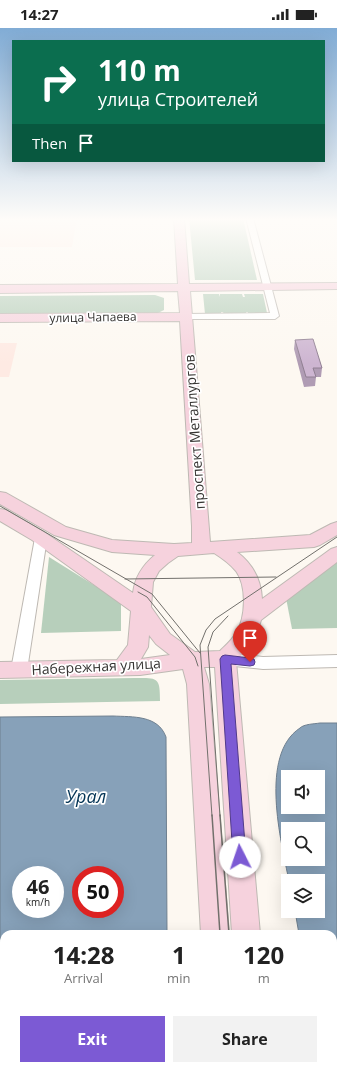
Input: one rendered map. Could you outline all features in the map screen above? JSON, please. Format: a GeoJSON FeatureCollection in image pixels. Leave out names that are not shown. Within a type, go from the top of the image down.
{"type":"FeatureCollection","features":[{"type":"Feature","properties":{"kind":"main road","name":"проспект Металлургов"},"geometry":{"type":"LineString","coordinates":[[182,267],[200,510],[210,548]]}},
{"type":"Feature","properties":{"kind":"main road","name":"улица Чапаева"},"geometry":{"type":"LineString","coordinates":[[0,289],[337,286]]}},
{"type":"Feature","properties":{"kind":"main road","name":"улица Чапаева"},"geometry":{"type":"LineString","coordinates":[[0,318],[185,317]]}},
{"type":"Feature","properties":{"kind":"main road"},"geometry":{"type":"LineString","coordinates":[[0,497],[60,531],[112,546],[174,550],[314,541],[337,528]]}},
{"type":"Feature","properties":{"kind":"main road"},"geometry":{"type":"LineString","coordinates":[[0,514],[41,538],[142,608],[163,639],[191,660],[198,684],[214,930]]}},
{"type":"Feature","properties":{"kind":"main road"},"geometry":{"type":"LineString","coordinates":[[191,660],[225,659],[244,638],[253,616],[252,591],[245,570],[234,558],[210,548]]}},
{"type":"Feature","properties":{"kind":"main road"},"geometry":{"type":"LineString","coordinates":[[123,667],[138,647],[142,608],[141,590],[145,576],[158,561],[174,550]]}},
{"type":"Feature","properties":{"kind":"main road"},"geometry":{"type":"LineString","coordinates":[[253,616],[337,552]]}},
{"type":"Feature","properties":{"kind":"main road"},"geometry":{"type":"LineString","coordinates":[[225,659],[246,930]]}},
{"type":"Feature","properties":{"kind":"main road","name":"Набережная улица"},"geometry":{"type":"LineString","coordinates":[[10,670],[140,667],[191,660]]}},
{"type":"Feature","properties":{"kind":"street"},"geometry":{"type":"LineString","coordinates":[[185,317],[275,316],[262,267]]}},
{"type":"Feature","properties":{"kind":"street"},"geometry":{"type":"LineString","coordinates":[[10,670],[41,538]]}},
{"type":"Feature","properties":{"kind":"street"},"geometry":{"type":"LineString","coordinates":[[225,659],[263,663],[337,661]]}},
{"type":"Feature","properties":{"kind":"shaded area"},"geometry":{"type":"Polygon","coordinates":[[[0,343],[17,343],[9,377],[0,377],[0,343]]]}},
{"type":"Feature","properties":{"kind":"green space"},"geometry":{"type":"Polygon","coordinates":[[[194,267],[254,267],[257,280],[195,280],[194,267]]]}},
{"type":"Feature","properties":{"kind":"green space"},"geometry":{"type":"Polygon","coordinates":[[[203,294],[219,294],[219,297],[220,294],[242,294],[243,297],[245,297],[244,294],[263,294],[267,313],[248,314],[248,312],[246,312],[246,314],[224,314],[221,312],[221,314],[205,314],[203,294]]]}},
{"type":"Feature","properties":{"kind":"green space"},"geometry":{"type":"Polygon","coordinates":[[[155,295],[164,298],[164,310],[156,314],[0,315],[0,296],[155,295]]]}},
{"type":"Feature","properties":{"kind":"green space"},"geometry":{"type":"Polygon","coordinates":[[[49,557],[121,602],[121,631],[41,633],[49,557]]]}},
{"type":"Feature","properties":{"kind":"green space"},"geometry":{"type":"Polygon","coordinates":[[[337,562],[337,628],[292,629],[286,598],[337,562]]]}},
{"type":"Feature","properties":{"kind":"green space"},"geometry":{"type":"Polygon","coordinates":[[[149,678],[156,680],[159,687],[160,701],[0,704],[0,680],[149,678]]]}},
{"type":"Feature","properties":{"kind":"water","name":"Урал"},"geometry":{"type":"Polygon","coordinates":[[[0,717],[136,717],[151,721],[162,730],[166,737],[167,930],[0,930],[0,717]]]}},
{"type":"Feature","properties":{"kind":"water"},"geometry":{"type":"Polygon","coordinates":[[[318,723],[337,723],[337,930],[298,930],[296,918],[325,918],[325,874],[288,874],[286,866],[325,866],[325,822],[281,822],[281,838],[278,822],[276,778],[280,758],[287,741],[302,727],[318,723]]]}},
{"type":"Feature","properties":{"kind":"building"},"geometry":{"type":"Polygon","coordinates":[[[313,339],[322,368],[313,368],[316,377],[306,377],[295,340],[313,339]]]}},
{"type":"Feature","properties":{"kind":"tram line"},"geometry":{"type":"LineString","coordinates":[[0,506],[126,579]]}},
{"type":"Feature","properties":{"kind":"tram line"},"geometry":{"type":"LineString","coordinates":[[212,816],[200,645],[206,630],[215,619],[337,537]]}},
{"type":"Feature","properties":{"kind":"tram line"},"geometry":{"type":"LineString","coordinates":[[126,579],[276,577]]}},
{"type":"Feature","properties":{"kind":"tram line"},"geometry":{"type":"LineString","coordinates":[[126,579],[152,594],[200,653]]}},
{"type":"Feature","properties":{"kind":"tram line"},"geometry":{"type":"LineString","coordinates":[[138,592],[147,597],[195,657],[198,666]]}},
{"type":"Feature","properties":{"kind":"tram line"},"geometry":{"type":"LineString","coordinates":[[220,816],[208,647],[213,632],[228,616]]}},
{"type":"Feature","properties":{"kind":"tram line"},"geometry":{"type":"LineString","coordinates":[[212,815],[220,930]]}},
{"type":"Feature","properties":{"kind":"tram line"},"geometry":{"type":"LineString","coordinates":[[220,815],[229,930]]}},
{"type":"Feature","properties":{"kind":"route"},"geometry":{"type":"LineString","coordinates":[[240,857],[225,659],[250,662]]}}]}
